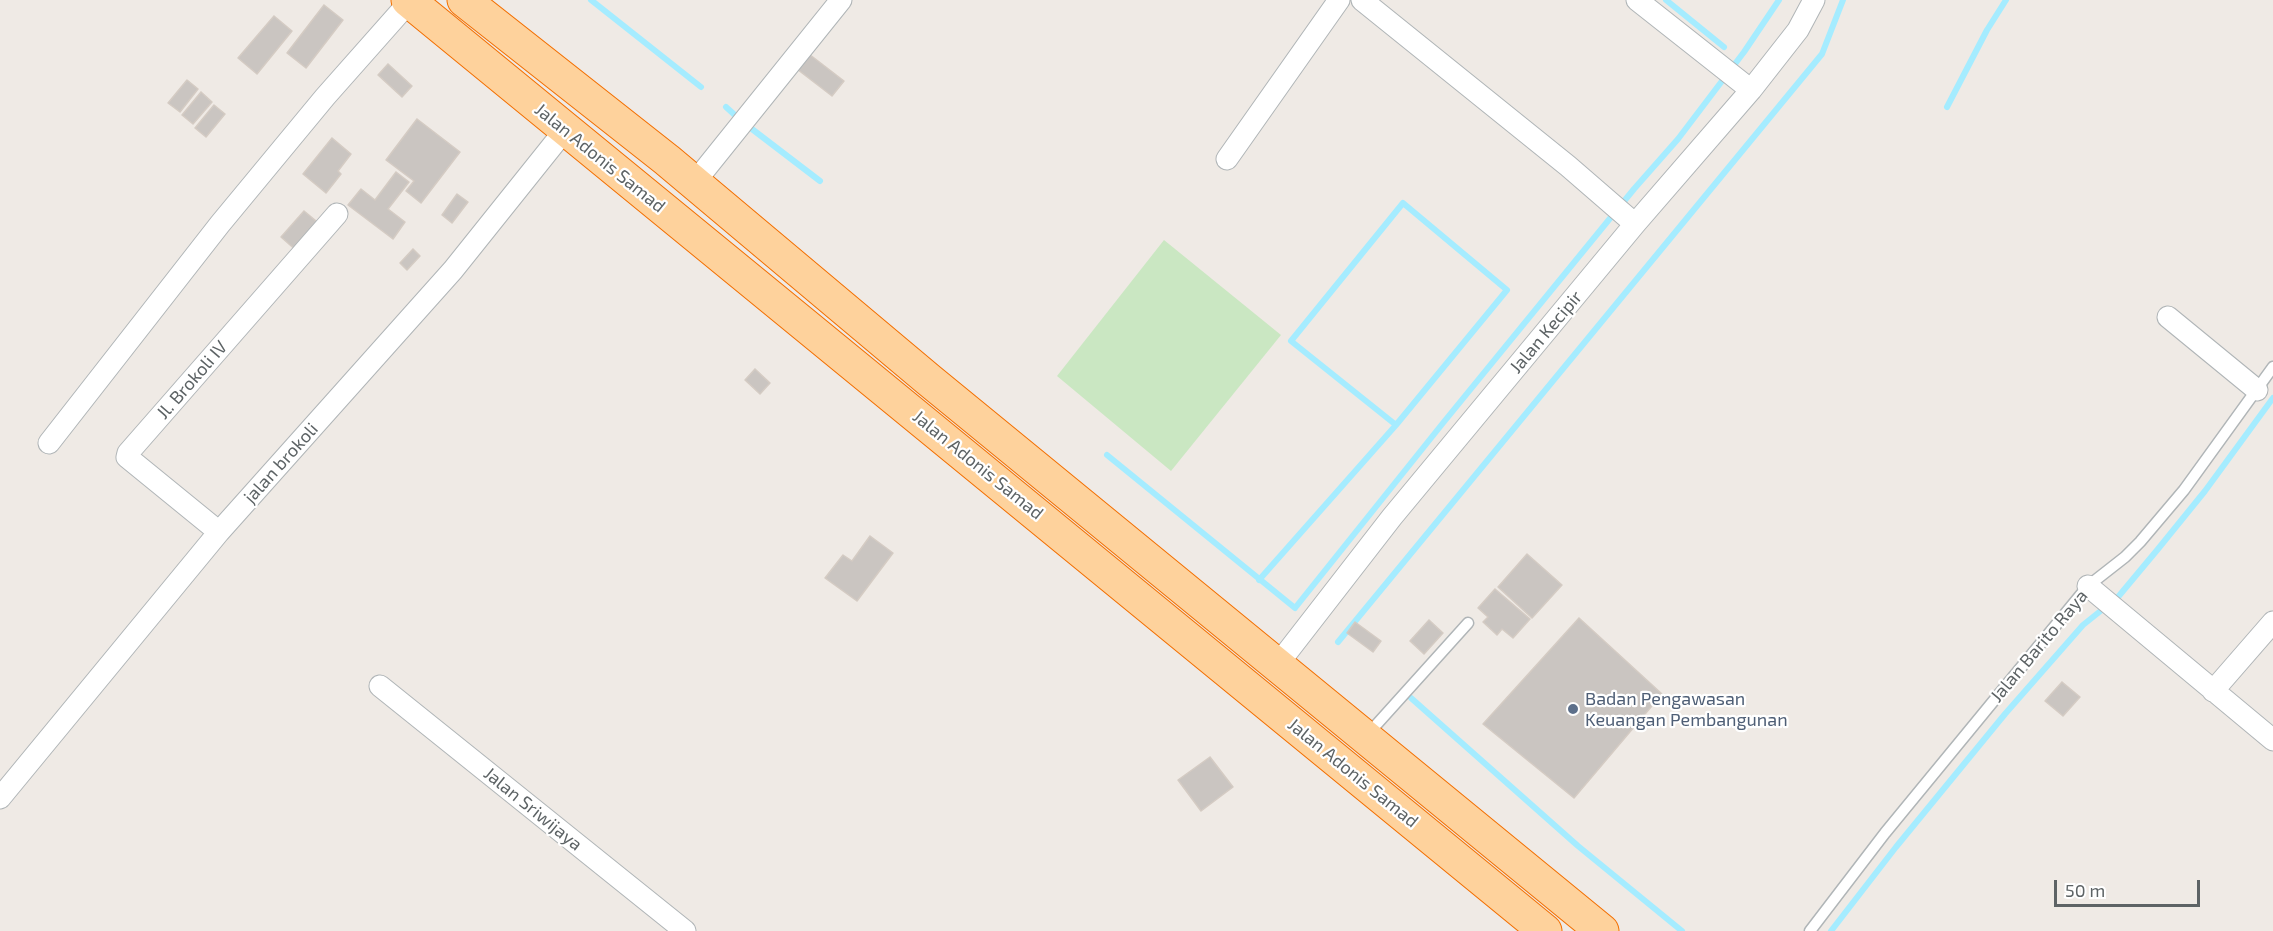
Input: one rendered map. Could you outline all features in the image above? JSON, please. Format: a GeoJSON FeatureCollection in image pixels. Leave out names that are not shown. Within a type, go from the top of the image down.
{"type":"FeatureCollection","features":[{"type":"Feature","properties":{"kind":"highway","name":"Jalan Adonis Samad"},"geometry":{"type":"LineString","coordinates":[[409,1],[1545,931]]}},
{"type":"Feature","properties":{"kind":"highway"},"geometry":{"type":"LineString","coordinates":[[477,6],[694,183],[929,380],[1602,931]]}},
{"type":"Feature","properties":{"kind":"highway"},"geometry":{"type":"LineString","coordinates":[[907,407],[929,380]]}},
{"type":"Feature","properties":{"kind":"street"},"geometry":{"type":"LineString","coordinates":[[694,183],[841,0]]}},
{"type":"Feature","properties":{"kind":"street"},"geometry":{"type":"LineString","coordinates":[[1227,159],[1339,0]]}},
{"type":"Feature","properties":{"kind":"street"},"geometry":{"type":"LineString","coordinates":[[1362,0],[1629,219]]}},
{"type":"Feature","properties":{"kind":"street"},"geometry":{"type":"LineString","coordinates":[[1637,0],[1734,78]]}},
{"type":"Feature","properties":{"kind":"street","name":"Jalan Kecipir"},"geometry":{"type":"LineString","coordinates":[[1278,664],[1629,219],[1734,78],[1797,30],[1814,0]]}},
{"type":"Feature","properties":{"kind":"street"},"geometry":{"type":"LineString","coordinates":[[49,443],[220,224],[325,96],[409,1]]}},
{"type":"Feature","properties":{"kind":"street","name":"jalan brokoli"},"geometry":{"type":"LineString","coordinates":[[0,798],[219,532],[453,270],[565,130]]}},
{"type":"Feature","properties":{"kind":"street","name":"Jl. Brokoli IV"},"geometry":{"type":"LineString","coordinates":[[219,532],[127,457],[128,453],[337,214]]}},
{"type":"Feature","properties":{"kind":"street"},"geometry":{"type":"LineString","coordinates":[[2168,317],[2257,390]]}},
{"type":"Feature","properties":{"kind":"street"},"geometry":{"type":"LineString","coordinates":[[2088,586],[2273,740]]}},
{"type":"Feature","properties":{"kind":"street"},"geometry":{"type":"LineString","coordinates":[[2213,690],[2273,622]]}},
{"type":"Feature","properties":{"kind":"street","name":"Jalan Sriwijaya"},"geometry":{"type":"LineString","coordinates":[[380,686],[685,931]]}},
{"type":"Feature","properties":{"kind":"lane","name":"Jalan Barito Raya"},"geometry":{"type":"LineString","coordinates":[[1810,931],[1885,833],[2088,586],[2140,542],[2184,490],[2273,367]]}},
{"type":"Feature","properties":{"kind":"lane"},"geometry":{"type":"LineString","coordinates":[[1365,736],[1468,623]]}},
{"type":"Feature","properties":{"kind":"green space"},"geometry":{"type":"Polygon","coordinates":[[[1164,240],[1281,335],[1171,471],[1057,376],[1164,240]]]}},
{"type":"Feature","properties":{"kind":"building"},"geometry":{"type":"Polygon","coordinates":[[[324,5],[343,20],[306,68],[287,53],[324,5]]]}},
{"type":"Feature","properties":{"kind":"building"},"geometry":{"type":"Polygon","coordinates":[[[274,16],[292,31],[257,74],[238,58],[274,16]]]}},
{"type":"Feature","properties":{"kind":"building"},"geometry":{"type":"Polygon","coordinates":[[[805,51],[844,81],[832,96],[793,66],[805,51]]]}},
{"type":"Feature","properties":{"kind":"building"},"geometry":{"type":"Polygon","coordinates":[[[388,64],[412,86],[402,97],[378,75],[388,64]]]}},
{"type":"Feature","properties":{"kind":"building"},"geometry":{"type":"Polygon","coordinates":[[[187,80],[198,89],[180,112],[168,103],[187,80]]]}},
{"type":"Feature","properties":{"kind":"building"},"geometry":{"type":"Polygon","coordinates":[[[201,92],[212,102],[193,124],[182,115],[201,92]]]}},
{"type":"Feature","properties":{"kind":"building"},"geometry":{"type":"Polygon","coordinates":[[[214,105],[225,114],[206,137],[195,128],[214,105]]]}},
{"type":"Feature","properties":{"kind":"building"},"geometry":{"type":"Polygon","coordinates":[[[417,119],[460,152],[421,203],[406,191],[414,181],[386,160],[417,119]]]}},
{"type":"Feature","properties":{"kind":"building"},"geometry":{"type":"Polygon","coordinates":[[[332,138],[351,154],[338,171],[341,174],[326,193],[303,174],[332,138]]]}},
{"type":"Feature","properties":{"kind":"building"},"geometry":{"type":"Polygon","coordinates":[[[396,172],[409,182],[388,209],[405,222],[393,239],[348,205],[361,189],[375,200],[396,172]]]}},
{"type":"Feature","properties":{"kind":"building"},"geometry":{"type":"Polygon","coordinates":[[[457,194],[468,202],[452,223],[442,215],[457,194]]]}},
{"type":"Feature","properties":{"kind":"building"},"geometry":{"type":"Polygon","coordinates":[[[304,211],[321,225],[298,252],[281,237],[304,211]]]}},
{"type":"Feature","properties":{"kind":"building"},"geometry":{"type":"Polygon","coordinates":[[[413,249],[420,256],[407,270],[400,263],[413,249]]]}},
{"type":"Feature","properties":{"kind":"building"},"geometry":{"type":"Polygon","coordinates":[[[755,369],[770,383],[760,394],[745,380],[755,369]]]}},
{"type":"Feature","properties":{"kind":"building"},"geometry":{"type":"Polygon","coordinates":[[[870,536],[893,553],[857,601],[825,578],[843,555],[852,561],[870,536]]]}},
{"type":"Feature","properties":{"kind":"building"},"geometry":{"type":"Polygon","coordinates":[[[1527,554],[1562,585],[1532,618],[1498,587],[1527,554]]]}},
{"type":"Feature","properties":{"kind":"building"},"geometry":{"type":"Polygon","coordinates":[[[1495,589],[1530,619],[1513,638],[1502,629],[1497,635],[1483,622],[1488,617],[1478,608],[1495,589]]]}},
{"type":"Feature","properties":{"kind":"building","name":"Badan Pengawasan Keuangan Pembangunan"},"geometry":{"type":"Polygon","coordinates":[[[1579,618],[1662,694],[1574,798],[1483,724],[1579,618]]]}},
{"type":"Feature","properties":{"kind":"building"},"geometry":{"type":"Polygon","coordinates":[[[1429,620],[1443,633],[1424,654],[1410,641],[1429,620]]]}},
{"type":"Feature","properties":{"kind":"building"},"geometry":{"type":"Polygon","coordinates":[[[1355,622],[1381,641],[1373,652],[1347,633],[1355,622]]]}},
{"type":"Feature","properties":{"kind":"building"},"geometry":{"type":"Polygon","coordinates":[[[2062,682],[2080,697],[2063,716],[2045,701],[2062,682]]]}},
{"type":"Feature","properties":{"kind":"building"},"geometry":{"type":"Polygon","coordinates":[[[1210,757],[1233,787],[1201,811],[1178,780],[1210,757]]]}},
{"type":"Feature","properties":{"kind":"waterway"},"geometry":{"type":"LineString","coordinates":[[591,0],[701,87]]}},
{"type":"Feature","properties":{"kind":"waterway"},"geometry":{"type":"LineString","coordinates":[[1666,0],[1724,47]]}},
{"type":"Feature","properties":{"kind":"waterway"},"geometry":{"type":"LineString","coordinates":[[1107,455],[1295,608],[1634,189],[1678,139],[1744,52],[1779,0]]}},
{"type":"Feature","properties":{"kind":"waterway"},"geometry":{"type":"LineString","coordinates":[[1338,642],[1822,54],[1843,0]]}},
{"type":"Feature","properties":{"kind":"waterway"},"geometry":{"type":"LineString","coordinates":[[1947,107],[1987,30],[2006,0]]}},
{"type":"Feature","properties":{"kind":"waterway"},"geometry":{"type":"LineString","coordinates":[[726,107],[737,117]]}},
{"type":"Feature","properties":{"kind":"waterway"},"geometry":{"type":"LineString","coordinates":[[748,126],[820,181]]}},
{"type":"Feature","properties":{"kind":"waterway"},"geometry":{"type":"LineString","coordinates":[[1259,580],[1396,425],[1507,290],[1403,203],[1291,341],[1396,425]]}},
{"type":"Feature","properties":{"kind":"waterway"},"geometry":{"type":"LineString","coordinates":[[1831,931],[1896,847],[2005,714],[2083,625],[2118,597],[2158,549],[2205,491],[2273,398]]}},
{"type":"Feature","properties":{"kind":"waterway"},"geometry":{"type":"LineString","coordinates":[[1411,698],[1578,846],[1682,931]]}},
{"type":"Feature","properties":{"kind":"place","name":"Badan Pengawasan Keuangan Pembangunan"},"geometry":{"type":"Point","coordinates":[1573,709]}}]}
